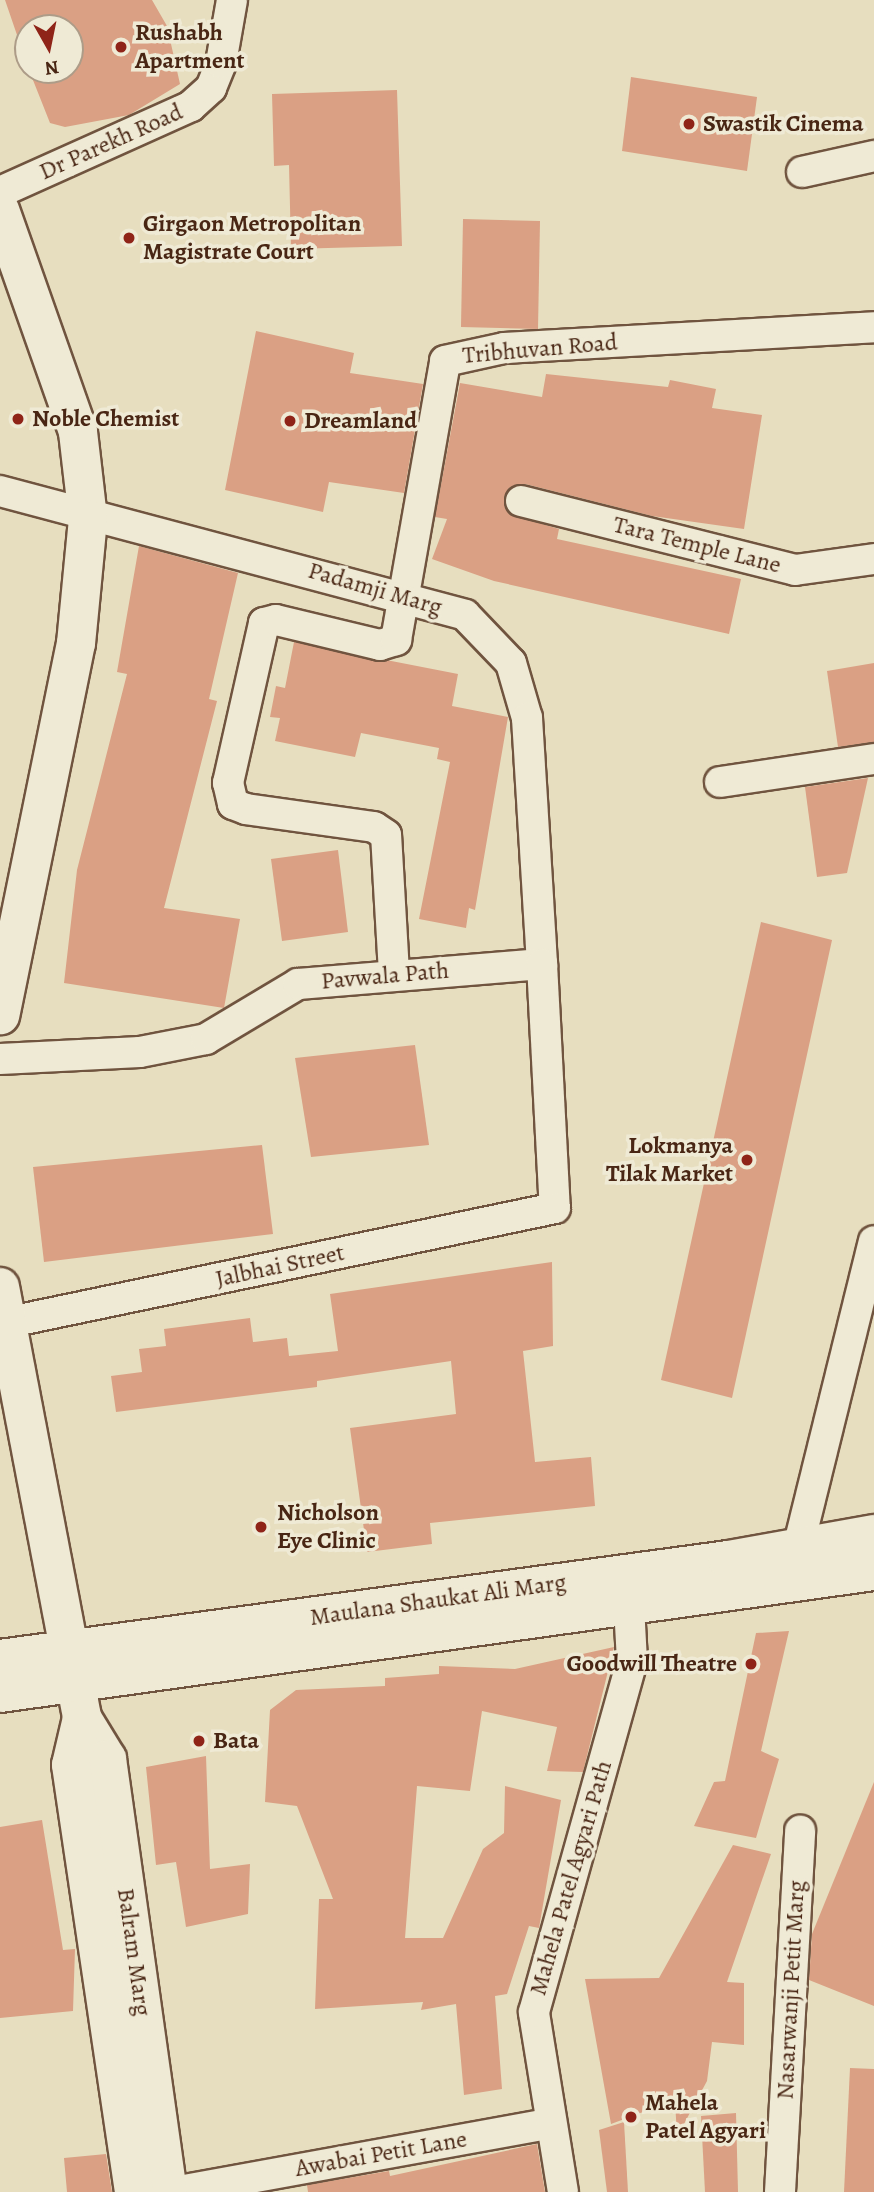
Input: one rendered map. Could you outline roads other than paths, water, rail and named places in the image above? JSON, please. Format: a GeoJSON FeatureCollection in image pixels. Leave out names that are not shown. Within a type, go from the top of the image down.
{"type":"FeatureCollection","features":[{"type":"Feature","properties":{"kind":"main road"},"geometry":{"type":"LineString","coordinates":[[0,210],[78,432],[89,519],[76,643],[0,1015]]}},
{"type":"Feature","properties":{"kind":"main road"},"geometry":{"type":"LineString","coordinates":[[3,1305],[75,1684]]}},
{"type":"Feature","properties":{"kind":"main road","name":"Maulana Shaukat Ali Marg"},"geometry":{"type":"LineString","coordinates":[[0,1659],[75,1684],[874,1534]]}},
{"type":"Feature","properties":{"kind":"main road","name":"Maulana Shaukat Ali Marg"},"geometry":{"type":"LineString","coordinates":[[0,1693],[874,1571]]}},
{"type":"Feature","properties":{"kind":"main road","name":"Balram Marg"},"geometry":{"type":"LineString","coordinates":[[75,1684],[107,1759],[134,2192]]}},
{"type":"Feature","properties":{"kind":"main road","name":"Balram Marg"},"geometry":{"type":"LineString","coordinates":[[123,1995],[170,2192]]}},
{"type":"Feature","properties":{"kind":"street","name":"Dr Parekh Road"},"geometry":{"type":"LineString","coordinates":[[0,192],[191,106],[211,88],[221,63],[232,0]]}},
{"type":"Feature","properties":{"kind":"street"},"geometry":{"type":"LineString","coordinates":[[802,172],[874,156]]}},
{"type":"Feature","properties":{"kind":"street","name":"Tribhuvan Road"},"geometry":{"type":"LineString","coordinates":[[406,594],[444,360],[504,348],[874,327]]}},
{"type":"Feature","properties":{"kind":"street","name":"Padamji Marg"},"geometry":{"type":"LineString","coordinates":[[0,491],[89,519],[406,594],[465,615],[511,663],[527,718],[542,964]]}},
{"type":"Feature","properties":{"kind":"street","name":"Tara Temple Lane"},"geometry":{"type":"LineString","coordinates":[[521,501],[795,570],[874,559]]}},
{"type":"Feature","properties":{"kind":"street"},"geometry":{"type":"LineString","coordinates":[[394,973],[386,835],[374,827],[246,809],[227,794],[264,623],[276,620],[388,644],[396,639],[406,594]]}},
{"type":"Feature","properties":{"kind":"street"},"geometry":{"type":"LineString","coordinates":[[720,782],[874,759]]}},
{"type":"Feature","properties":{"kind":"street","name":"Pavwala Path"},"geometry":{"type":"LineString","coordinates":[[0,1059],[140,1052],[205,1039],[298,984],[394,973],[542,964]]}},
{"type":"Feature","properties":{"kind":"street","name":"Jalbhai Street"},"geometry":{"type":"LineString","coordinates":[[3,1305],[555,1208],[542,964]]}},
{"type":"Feature","properties":{"kind":"street"},"geometry":{"type":"LineString","coordinates":[[798,1548],[874,1241]]}},
{"type":"Feature","properties":{"kind":"street","name":"Mahela Patel Agyari Path"},"geometry":{"type":"LineString","coordinates":[[563,2192],[548,2124],[534,2012],[632,1661],[629,1606]]}},
{"type":"Feature","properties":{"kind":"street","name":"Nasarwanji Petit Marg"},"geometry":{"type":"LineString","coordinates":[[780,2192],[800,1831]]}},
{"type":"Feature","properties":{"kind":"street","name":"Awabai Petit Lane"},"geometry":{"type":"LineString","coordinates":[[170,2192],[548,2124]]}},
{"type":"Feature","properties":{"kind":"place","name":"Rushabh Apartment"},"geometry":{"type":"Point","coordinates":[121,47]}},
{"type":"Feature","properties":{"kind":"place","name":"Swastik Cinema"},"geometry":{"type":"Point","coordinates":[689,124]}},
{"type":"Feature","properties":{"kind":"place","name":"Girgaon Metropolitan Magistrate Court"},"geometry":{"type":"Point","coordinates":[129,238]}},
{"type":"Feature","properties":{"kind":"place","name":"Noble Chemist"},"geometry":{"type":"Point","coordinates":[18,419]}},
{"type":"Feature","properties":{"kind":"place","name":"Dreamland"},"geometry":{"type":"Point","coordinates":[290,421]}},
{"type":"Feature","properties":{"kind":"place","name":"Lokmanya Tilak Market"},"geometry":{"type":"Point","coordinates":[747,1160]}},
{"type":"Feature","properties":{"kind":"place","name":"Nicholson Eye Clinic"},"geometry":{"type":"Point","coordinates":[261,1527]}},
{"type":"Feature","properties":{"kind":"place","name":"Goodwill Theatre"},"geometry":{"type":"Point","coordinates":[751,1664]}},
{"type":"Feature","properties":{"kind":"place","name":"Bata"},"geometry":{"type":"Point","coordinates":[199,1741]}},
{"type":"Feature","properties":{"kind":"place","name":"Mahela Patel Agyari"},"geometry":{"type":"Point","coordinates":[631,2117]}}]}
